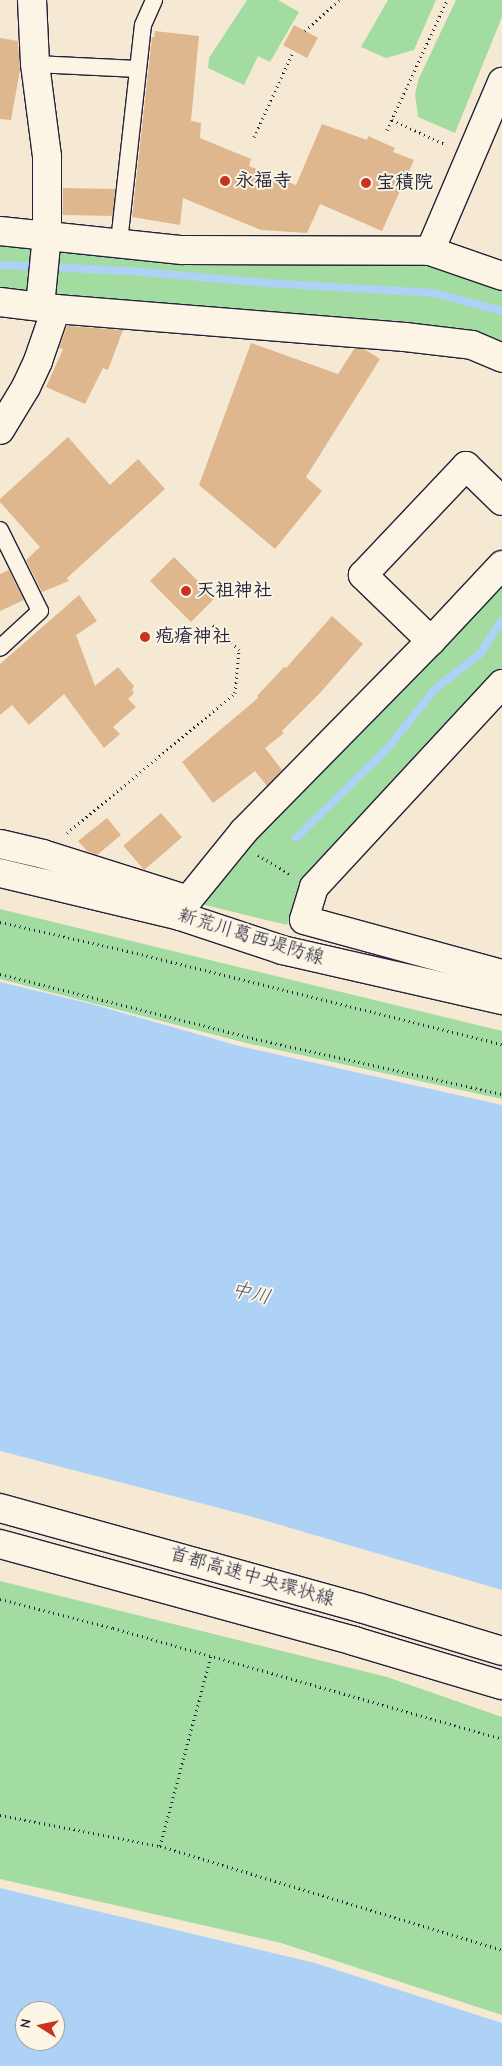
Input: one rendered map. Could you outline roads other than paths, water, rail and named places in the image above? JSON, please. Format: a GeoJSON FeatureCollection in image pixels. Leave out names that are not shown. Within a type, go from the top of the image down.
{"type":"FeatureCollection","features":[{"type":"Feature","properties":{"kind":"main road"},"geometry":{"type":"LineString","coordinates":[[0,430],[26,387],[38,361],[46,301],[47,157],[35,64],[32,0]]}},
{"type":"Feature","properties":{"kind":"main road"},"geometry":{"type":"LineString","coordinates":[[430,251],[502,82]]}},
{"type":"Feature","properties":{"kind":"main road"},"geometry":{"type":"LineString","coordinates":[[0,231],[46,245],[119,242],[182,250],[430,251],[502,276]]}},
{"type":"Feature","properties":{"kind":"main road"},"geometry":{"type":"LineString","coordinates":[[0,302],[46,301],[405,337],[472,345],[502,358]]}},
{"type":"Feature","properties":{"kind":"main road"},"geometry":{"type":"LineString","coordinates":[[431,641],[363,575],[466,466],[502,501]]}},
{"type":"Feature","properties":{"kind":"main road"},"geometry":{"type":"LineString","coordinates":[[0,844],[43,854],[184,908],[237,841],[502,565]]}},
{"type":"Feature","properties":{"kind":"main road"},"geometry":{"type":"LineString","coordinates":[[502,684],[314,887],[304,920],[502,974]]}},
{"type":"Feature","properties":{"kind":"main road","name":"新荒川葛西堤防線"},"geometry":{"type":"LineString","coordinates":[[0,874],[184,908],[282,950],[502,1000]]}},
{"type":"Feature","properties":{"kind":"main road","name":"首都高速中央環状線"},"geometry":{"type":"LineString","coordinates":[[0,1508],[360,1608],[502,1651]]}},
{"type":"Feature","properties":{"kind":"main road","name":"首都高速中央環状線"},"geometry":{"type":"LineString","coordinates":[[0,1544],[354,1641],[502,1685]]}},
{"type":"Feature","properties":{"kind":"lane"},"geometry":{"type":"LineString","coordinates":[[119,242],[143,25],[154,0]]}},
{"type":"Feature","properties":{"kind":"lane"},"geometry":{"type":"LineString","coordinates":[[35,64],[138,69]]}},
{"type":"Feature","properties":{"kind":"lane"},"geometry":{"type":"LineString","coordinates":[[0,530],[40,612],[0,648]]}},
{"type":"Feature","properties":{"kind":"water","name":"中川"},"geometry":{"type":"Polygon","coordinates":[[[0,982],[88,1003],[239,1046],[502,1105],[502,1590],[246,1515],[0,1451],[0,982]]]}},
{"type":"Feature","properties":{"kind":"water"},"geometry":{"type":"Polygon","coordinates":[[[0,1888],[315,1963],[502,2023],[502,2066],[0,2066],[0,1888]]]}},
{"type":"Feature","properties":{"kind":"waterway"},"geometry":{"type":"LineString","coordinates":[[0,265],[131,271],[267,283],[434,293],[502,311]]}},
{"type":"Feature","properties":{"kind":"waterway"},"geometry":{"type":"LineString","coordinates":[[296,838],[387,749],[435,689],[480,654],[502,620]]}},
{"type":"Feature","properties":{"kind":"place","name":"永福寺"},"geometry":{"type":"Point","coordinates":[225,181]}},
{"type":"Feature","properties":{"kind":"place","name":"宝積院"},"geometry":{"type":"Point","coordinates":[366,183]}},
{"type":"Feature","properties":{"kind":"place","name":"天祖神社"},"geometry":{"type":"Point","coordinates":[186,591]}},
{"type":"Feature","properties":{"kind":"place","name":"疱瘡神社"},"geometry":{"type":"Point","coordinates":[145,637]}}]}
